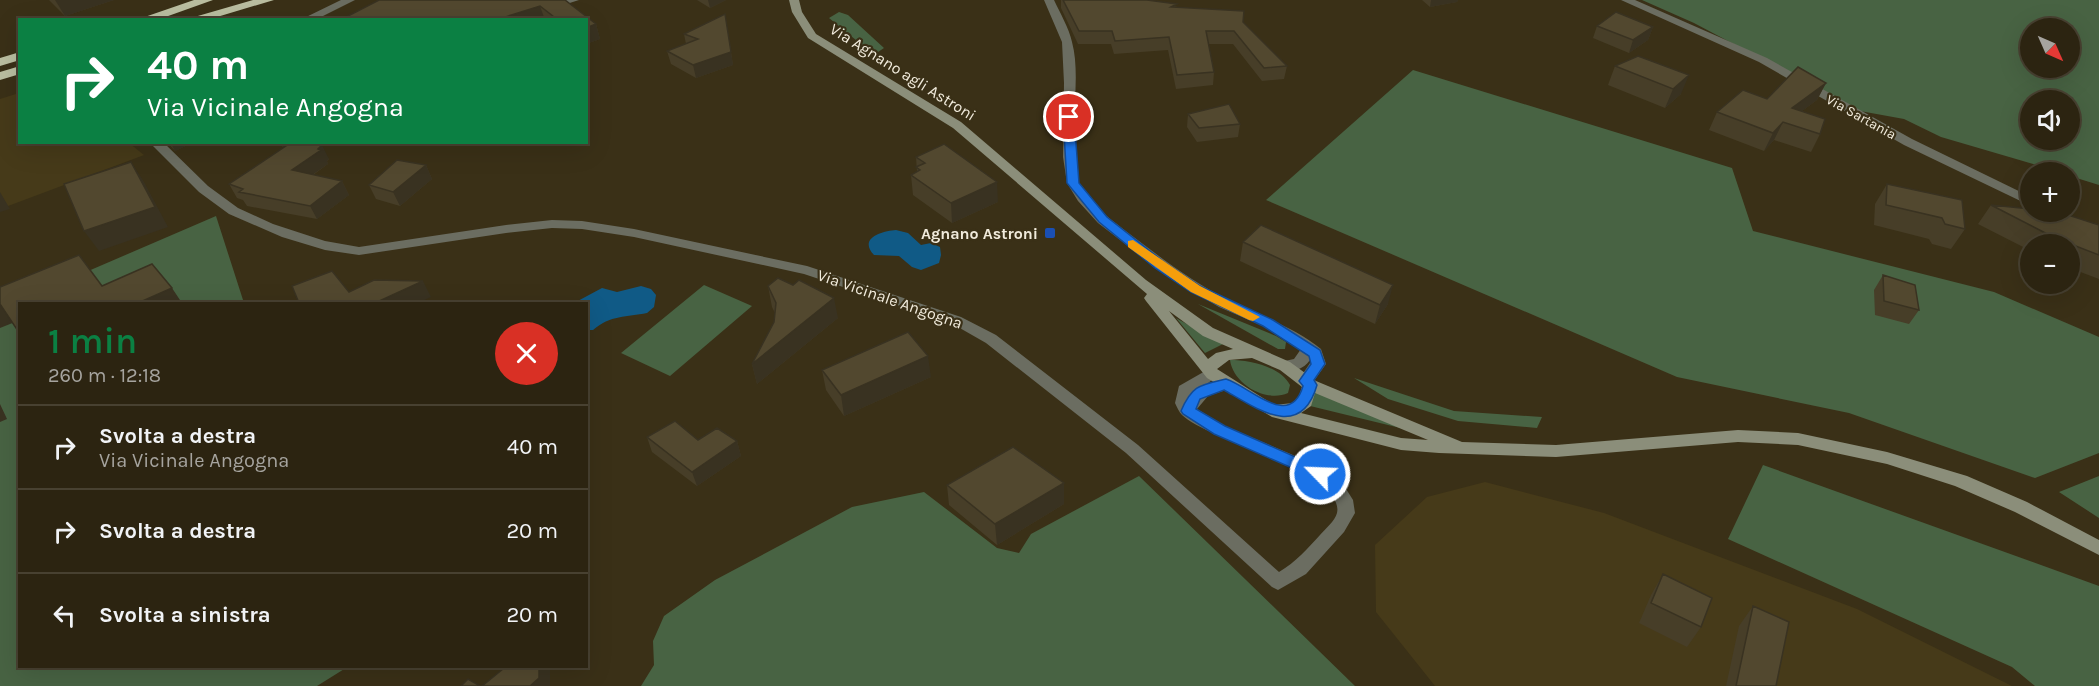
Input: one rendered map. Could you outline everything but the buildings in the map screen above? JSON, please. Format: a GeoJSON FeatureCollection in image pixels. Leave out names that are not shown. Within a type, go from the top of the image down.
{"type":"FeatureCollection","features":[{"type":"Feature","properties":{"kind":"highway"},"geometry":{"type":"LineString","coordinates":[[148,18],[207,0]]}},
{"type":"Feature","properties":{"kind":"highway"},"geometry":{"type":"LineString","coordinates":[[190,18],[249,0]]}},
{"type":"Feature","properties":{"kind":"highway"},"geometry":{"type":"LineString","coordinates":[[198,18],[268,0]]}},
{"type":"Feature","properties":{"kind":"highway"},"geometry":{"type":"LineString","coordinates":[[0,62],[18,57]]}},
{"type":"Feature","properties":{"kind":"highway"},"geometry":{"type":"LineString","coordinates":[[0,76],[18,71]]}},
{"type":"Feature","properties":{"kind":"street"},"geometry":{"type":"LineString","coordinates":[[310,18],[350,0]]}},
{"type":"Feature","properties":{"kind":"street"},"geometry":{"type":"LineString","coordinates":[[546,8],[574,0]]}},
{"type":"Feature","properties":{"kind":"street","name":"Via Agnano agli Astroni"},"geometry":{"type":"LineString","coordinates":[[794,0],[797,12],[812,36],[957,125],[1141,284]]}},
{"type":"Feature","properties":{"kind":"street"},"geometry":{"type":"LineString","coordinates":[[1048,0],[1066,42],[1070,83],[1070,157],[1073,183],[1083,198],[1103,220],[1176,276],[1224,304],[1268,323],[1316,353],[1318,364],[1308,383],[1305,402],[1297,408],[1272,411]]}},
{"type":"Feature","properties":{"kind":"street","name":"Via Sartania"},"geometry":{"type":"LineString","coordinates":[[1626,0],[1763,60],[1908,142],[2020,197]]}},
{"type":"Feature","properties":{"kind":"street","name":"Via Vicinale Angogna"},"geometry":{"type":"LineString","coordinates":[[157,144],[220,202],[261,224],[338,249],[359,251],[506,229],[552,224],[582,225],[634,233],[807,270],[956,320],[991,339],[1132,449],[1278,582],[1300,569],[1338,527],[1346,513],[1344,500],[1337,489],[1320,474],[1219,430],[1188,411]]}},
{"type":"Feature","properties":{"kind":"street"},"geometry":{"type":"LineString","coordinates":[[1141,284],[1208,332],[1285,366],[1308,383],[1463,448]]}},
{"type":"Feature","properties":{"kind":"street"},"geometry":{"type":"LineString","coordinates":[[1141,284],[1210,372],[1272,411],[1401,444],[1463,448],[1556,451],[1738,436],[1798,440],[1887,458],[1962,481],[2021,507],[2099,548]]}},
{"type":"Feature","properties":{"kind":"street"},"geometry":{"type":"LineString","coordinates":[[1285,366],[1299,364],[1310,348]]}},
{"type":"Feature","properties":{"kind":"street"},"geometry":{"type":"LineString","coordinates":[[1188,411],[1184,403],[1185,390],[1210,372],[1213,362],[1222,356],[1252,353]]}},
{"type":"Feature","properties":{"kind":"street"},"geometry":{"type":"LineString","coordinates":[[1188,411],[1195,396],[1204,390],[1226,384]]}},
{"type":"Feature","properties":{"kind":"shaded area"},"geometry":{"type":"Polygon","coordinates":[[[18,93],[18,144],[130,144],[144,155],[0,209],[0,99],[18,93]]]}},
{"type":"Feature","properties":{"kind":"shaded area"},"geometry":{"type":"Polygon","coordinates":[[[1485,482],[1604,513],[1857,609],[2012,686],[1435,686],[1376,612],[1375,545],[1427,497],[1485,482]]]}},
{"type":"Feature","properties":{"kind":"green space"},"geometry":{"type":"Polygon","coordinates":[[[1642,0],[2099,0],[2099,185],[2080,179],[2080,162],[2026,162],[1941,137],[1904,119],[1860,111],[1694,23],[1642,0]]]}},
{"type":"Feature","properties":{"kind":"green space"},"geometry":{"type":"Polygon","coordinates":[[[839,12],[848,15],[884,48],[875,54],[863,54],[862,45],[829,18],[839,12]]]}},
{"type":"Feature","properties":{"kind":"green space"},"geometry":{"type":"Polygon","coordinates":[[[1413,70],[1732,168],[1753,231],[1994,292],[2099,337],[2099,453],[2035,478],[1849,413],[1677,377],[1266,200],[1413,70]]]}},
{"type":"Feature","properties":{"kind":"green space"},"geometry":{"type":"Polygon","coordinates":[[[216,216],[244,302],[18,302],[18,668],[346,668],[317,686],[0,686],[0,309],[216,216]]]}},
{"type":"Feature","properties":{"kind":"green space"},"geometry":{"type":"Polygon","coordinates":[[[704,285],[752,306],[670,376],[621,353],[704,285]]]}},
{"type":"Feature","properties":{"kind":"green space"},"geometry":{"type":"Polygon","coordinates":[[[1198,304],[1276,336],[1286,342],[1285,349],[1278,349],[1198,304]]]}},
{"type":"Feature","properties":{"kind":"green space"},"geometry":{"type":"Polygon","coordinates":[[[1176,318],[1223,344],[1205,353],[1176,318]]]}},
{"type":"Feature","properties":{"kind":"green space"},"geometry":{"type":"Polygon","coordinates":[[[1230,360],[1246,361],[1272,369],[1285,378],[1290,385],[1288,393],[1270,395],[1252,389],[1237,377],[1230,360]]]}},
{"type":"Feature","properties":{"kind":"green space"},"geometry":{"type":"Polygon","coordinates":[[[1354,378],[1454,411],[1542,417],[1537,428],[1458,421],[1388,399],[1354,378]]]}},
{"type":"Feature","properties":{"kind":"green space"},"geometry":{"type":"Polygon","coordinates":[[[1316,392],[1429,435],[1306,405],[1316,392]]]}},
{"type":"Feature","properties":{"kind":"green space"},"geometry":{"type":"Polygon","coordinates":[[[1763,465],[2099,586],[2099,686],[2035,686],[2012,667],[1728,539],[1763,465]]]}},
{"type":"Feature","properties":{"kind":"green space"},"geometry":{"type":"Polygon","coordinates":[[[1139,476],[1355,686],[641,686],[654,665],[653,641],[664,616],[715,580],[852,507],[924,492],[997,548],[1019,553],[1031,534],[1139,476]]]}},
{"type":"Feature","properties":{"kind":"green space"},"geometry":{"type":"Polygon","coordinates":[[[2099,476],[2099,518],[2059,492],[2099,476]]]}},
{"type":"Feature","properties":{"kind":"water"},"geometry":{"type":"Polygon","coordinates":[[[896,230],[908,233],[921,245],[931,243],[940,247],[939,263],[921,270],[912,267],[899,256],[874,255],[870,249],[870,240],[884,232],[896,230]]]}},
{"type":"Feature","properties":{"kind":"water"},"geometry":{"type":"Polygon","coordinates":[[[641,286],[651,289],[656,295],[654,307],[647,313],[612,319],[593,330],[588,330],[588,302],[576,302],[602,288],[617,292],[641,286]]]}},
{"type":"Feature","properties":{"kind":"slow traffic"},"geometry":{"type":"LineString","coordinates":[[1133,244],[1195,289],[1253,317]]}},
{"type":"Feature","properties":{"kind":"place","name":"Agnano Astroni"},"geometry":{"type":"Point","coordinates":[1050,233]}},
{"type":"Feature","properties":{"kind":"route"},"geometry":{"type":"LineString","coordinates":[[1069,117],[1073,183],[1103,220],[1160,265],[1195,289],[1268,323],[1316,353],[1318,364],[1306,381],[1310,385],[1305,402],[1297,408],[1272,411],[1226,384],[1204,390],[1195,396],[1188,411],[1219,430],[1320,474]]}}]}
